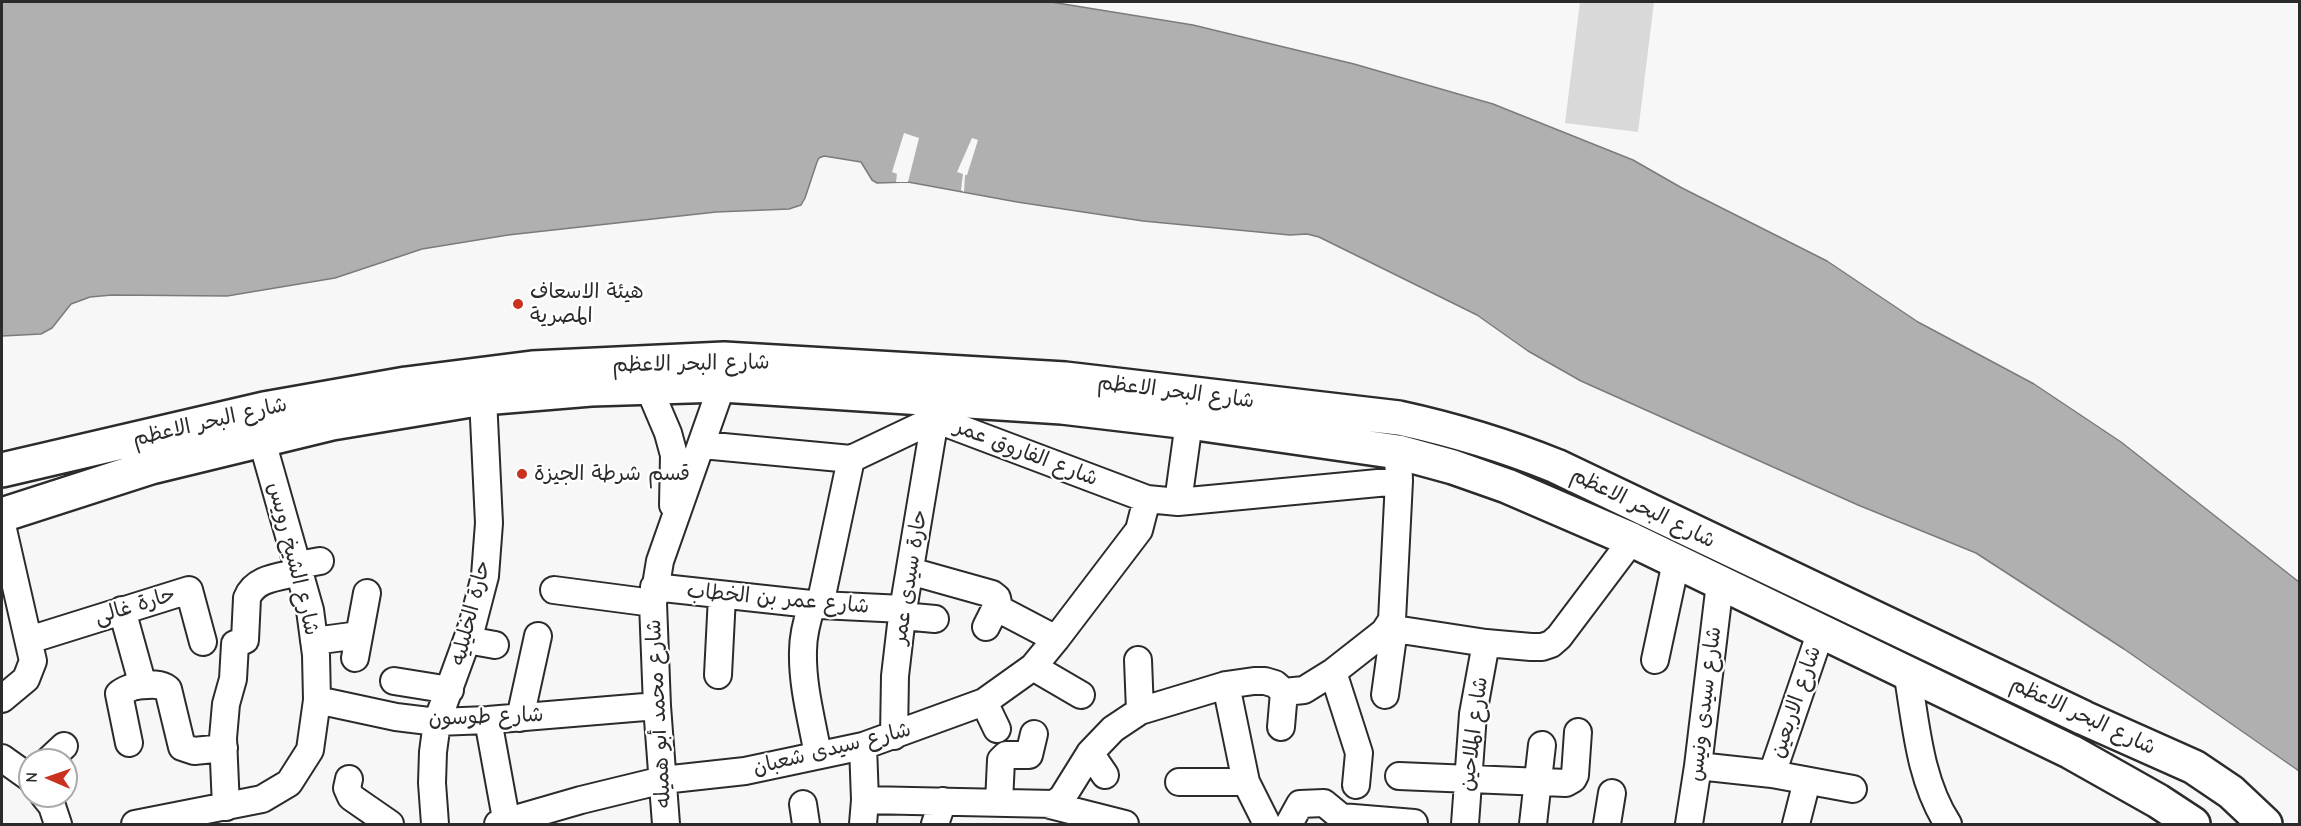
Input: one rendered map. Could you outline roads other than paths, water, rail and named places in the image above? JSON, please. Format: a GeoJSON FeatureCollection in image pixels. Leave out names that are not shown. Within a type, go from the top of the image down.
{"type":"FeatureCollection","features":[{"type":"Feature","properties":{"kind":"main road","name":"شارع البحر الاعظم"},"geometry":{"type":"LineString","coordinates":[[2,470],[264,409],[395,386],[532,368],[724,359],[1065,379],[1399,418],[1453,429],[1505,445],[1556,466],[2074,713],[2194,767],[2231,792],[2265,825]]}},
{"type":"Feature","properties":{"kind":"main road","name":"شارع البحر الاعظم"},"geometry":{"type":"LineString","coordinates":[[2,515],[151,467],[206,452],[262,441],[332,423],[483,398],[648,386],[722,386],[1062,407],[1189,422],[1398,466],[1453,467],[1507,486],[1632,540],[2071,752],[2173,817]]}},
{"type":"Feature","properties":{"kind":"main road"},"geometry":{"type":"LineString","coordinates":[[2173,817],[2194,793],[2194,767]]}},
{"type":"Feature","properties":{"kind":"street","name":"شارع محمد أبو هميله"},"geometry":{"type":"LineString","coordinates":[[648,386],[668,433],[674,455],[671,530]]}},
{"type":"Feature","properties":{"kind":"street","name":"شارع محمد أبو هميله"},"geometry":{"type":"LineString","coordinates":[[666,825],[657,706],[653,595],[660,561],[722,386]]}},
{"type":"Feature","properties":{"kind":"street","name":"حارة الخليليه"},"geometry":{"type":"LineString","coordinates":[[435,825],[432,783],[433,752],[438,722],[467,640],[485,576],[489,523],[483,398]]}},
{"type":"Feature","properties":{"kind":"street","name":"شارع الفاروق عمر"},"geometry":{"type":"LineString","coordinates":[[851,459],[935,419],[1147,500],[1178,502]]}},
{"type":"Feature","properties":{"kind":"street","name":"حارة سيدى عمر"},"geometry":{"type":"LineString","coordinates":[[894,736],[895,676],[902,612],[935,419]]}},
{"type":"Feature","properties":{"kind":"street"},"geometry":{"type":"LineString","coordinates":[[1178,502],[1189,422]]}},
{"type":"Feature","properties":{"kind":"street","name":"شارع الشيخ رويس"},"geometry":{"type":"LineString","coordinates":[[226,807],[262,799],[289,783],[310,750],[317,700],[314,641],[306,566],[262,441]]}},
{"type":"Feature","properties":{"kind":"street"},"geometry":{"type":"LineString","coordinates":[[702,445],[851,459],[816,605],[804,639],[804,673],[818,755]]}},
{"type":"Feature","properties":{"kind":"street"},"geometry":{"type":"LineString","coordinates":[[1385,695],[1392,620],[1398,466]]}},
{"type":"Feature","properties":{"kind":"street","name":"شارع البحر الاعظم"},"geometry":{"type":"LineString","coordinates":[[1178,502],[1398,466]]}},
{"type":"Feature","properties":{"kind":"street","name":"شارع سيدى شعبان"},"geometry":{"type":"LineString","coordinates":[[503,824],[581,800],[663,780],[745,771],[863,746],[984,702],[1032,667],[1056,639],[1139,530],[1147,500]]}},
{"type":"Feature","properties":{"kind":"street"},"geometry":{"type":"LineString","coordinates":[[2,525],[33,661],[26,679],[2,699]]}},
{"type":"Feature","properties":{"kind":"street"},"geometry":{"type":"LineString","coordinates":[[1038,811],[1062,798],[1090,753],[1113,729],[1140,711],[1226,685],[1265,681],[1275,684],[1284,692],[1304,690],[1333,672],[1391,629],[1486,643],[1531,647],[1551,644],[1559,637],[1632,540]]}},
{"type":"Feature","properties":{"kind":"street"},"geometry":{"type":"LineString","coordinates":[[1655,660],[1676,562]]}},
{"type":"Feature","properties":{"kind":"street"},"geometry":{"type":"LineString","coordinates":[[135,825],[226,807],[224,748],[226,704],[233,680],[235,644],[245,640],[249,591],[259,582],[306,566]]}},
{"type":"Feature","properties":{"kind":"street"},"geometry":{"type":"LineString","coordinates":[[910,571],[992,594],[997,598],[992,617],[1056,639]]}},
{"type":"Feature","properties":{"kind":"street","name":"شارع سيدى ونيس"},"geometry":{"type":"LineString","coordinates":[[1689,825],[1720,583]]}},
{"type":"Feature","properties":{"kind":"street","name":"حارة غالى"},"geometry":{"type":"LineString","coordinates":[[29,639],[189,590],[203,642]]}},
{"type":"Feature","properties":{"kind":"street","name":"شارع محمد أبو هميله"},"geometry":{"type":"LineString","coordinates":[[554,590],[653,595]]}},
{"type":"Feature","properties":{"kind":"street"},"geometry":{"type":"LineString","coordinates":[[314,641],[357,647],[367,592]]}},
{"type":"Feature","properties":{"kind":"street","name":"شارع عمر بن الخطاب"},"geometry":{"type":"LineString","coordinates":[[653,595],[722,596],[902,612],[935,619]]}},
{"type":"Feature","properties":{"kind":"street"},"geometry":{"type":"LineString","coordinates":[[718,675],[722,596]]}},
{"type":"Feature","properties":{"kind":"street"},"geometry":{"type":"LineString","coordinates":[[122,610],[140,675],[137,686]]}},
{"type":"Feature","properties":{"kind":"street","name":"شارع الاربعين"},"geometry":{"type":"LineString","coordinates":[[1772,774],[1821,631]]}},
{"type":"Feature","properties":{"kind":"street"},"geometry":{"type":"LineString","coordinates":[[520,718],[538,636]]}},
{"type":"Feature","properties":{"kind":"street"},"geometry":{"type":"LineString","coordinates":[[467,640],[495,645]]}},
{"type":"Feature","properties":{"kind":"street","name":"شارع الملاحين"},"geometry":{"type":"LineString","coordinates":[[1465,825],[1473,714],[1486,643]]}},
{"type":"Feature","properties":{"kind":"street"},"geometry":{"type":"LineString","coordinates":[[1138,660],[1140,711]]}},
{"type":"Feature","properties":{"kind":"street"},"geometry":{"type":"LineString","coordinates":[[1032,667],[1080,695]]}},
{"type":"Feature","properties":{"kind":"street"},"geometry":{"type":"LineString","coordinates":[[1907,671],[1919,745],[1928,783],[1948,825]]}},
{"type":"Feature","properties":{"kind":"street"},"geometry":{"type":"LineString","coordinates":[[1333,672],[1359,753],[1356,785]]}},
{"type":"Feature","properties":{"kind":"street"},"geometry":{"type":"LineString","coordinates":[[394,681],[450,690]]}},
{"type":"Feature","properties":{"kind":"street"},"geometry":{"type":"LineString","coordinates":[[129,743],[119,694],[137,686],[151,684],[168,689],[182,747],[194,751],[224,748]]}},
{"type":"Feature","properties":{"kind":"street"},"geometry":{"type":"LineString","coordinates":[[1226,685],[1246,782],[1267,825]]}},
{"type":"Feature","properties":{"kind":"street"},"geometry":{"type":"LineString","coordinates":[[1281,727],[1284,692]]}},
{"type":"Feature","properties":{"kind":"street","name":"شارع طوسون"},"geometry":{"type":"LineString","coordinates":[[317,700],[396,717],[438,722],[520,718],[657,706]]}},
{"type":"Feature","properties":{"kind":"street"},"geometry":{"type":"LineString","coordinates":[[984,702],[997,729]]}},
{"type":"Feature","properties":{"kind":"street"},"geometry":{"type":"LineString","coordinates":[[488,720],[503,824]]}},
{"type":"Feature","properties":{"kind":"street"},"geometry":{"type":"LineString","coordinates":[[1399,776],[1566,783],[1573,779],[1578,732]]}},
{"type":"Feature","properties":{"kind":"street"},"geometry":{"type":"LineString","coordinates":[[999,803],[1001,760],[1006,755],[1029,755],[1034,734]]}},
{"type":"Feature","properties":{"kind":"street"},"geometry":{"type":"LineString","coordinates":[[1533,825],[1542,745]]}},
{"type":"Feature","properties":{"kind":"street"},"geometry":{"type":"LineString","coordinates":[[863,746],[864,812],[939,813],[999,803],[1125,825]]}},
{"type":"Feature","properties":{"kind":"street"},"geometry":{"type":"LineString","coordinates":[[1090,753],[1105,776]]}},
{"type":"Feature","properties":{"kind":"street"},"geometry":{"type":"LineString","coordinates":[[2,758],[18,770]]}},
{"type":"Feature","properties":{"kind":"street"},"geometry":{"type":"LineString","coordinates":[[1698,766],[1772,774],[1853,789]]}},
{"type":"Feature","properties":{"kind":"street"},"geometry":{"type":"LineString","coordinates":[[349,779],[347,788],[351,797],[390,825]]}},
{"type":"Feature","properties":{"kind":"street"},"geometry":{"type":"LineString","coordinates":[[1796,825],[1807,781]]}},
{"type":"Feature","properties":{"kind":"street"},"geometry":{"type":"LineString","coordinates":[[1179,782],[1246,782]]}},
{"type":"Feature","properties":{"kind":"street"},"geometry":{"type":"LineString","coordinates":[[1607,825],[1612,793]]}},
{"type":"Feature","properties":{"kind":"street"},"geometry":{"type":"LineString","coordinates":[[1289,825],[1298,807],[1304,803],[1324,803],[1341,817],[1414,823]]}},
{"type":"Feature","properties":{"kind":"street"},"geometry":{"type":"LineString","coordinates":[[53,808],[58,825]]}},
{"type":"Feature","properties":{"kind":"place","name":"هيئة الاسعاف المصرية"},"geometry":{"type":"Point","coordinates":[518,304]}},
{"type":"Feature","properties":{"kind":"place","name":"قسم شرطة الجيزة"},"geometry":{"type":"Point","coordinates":[522,474]}}]}
